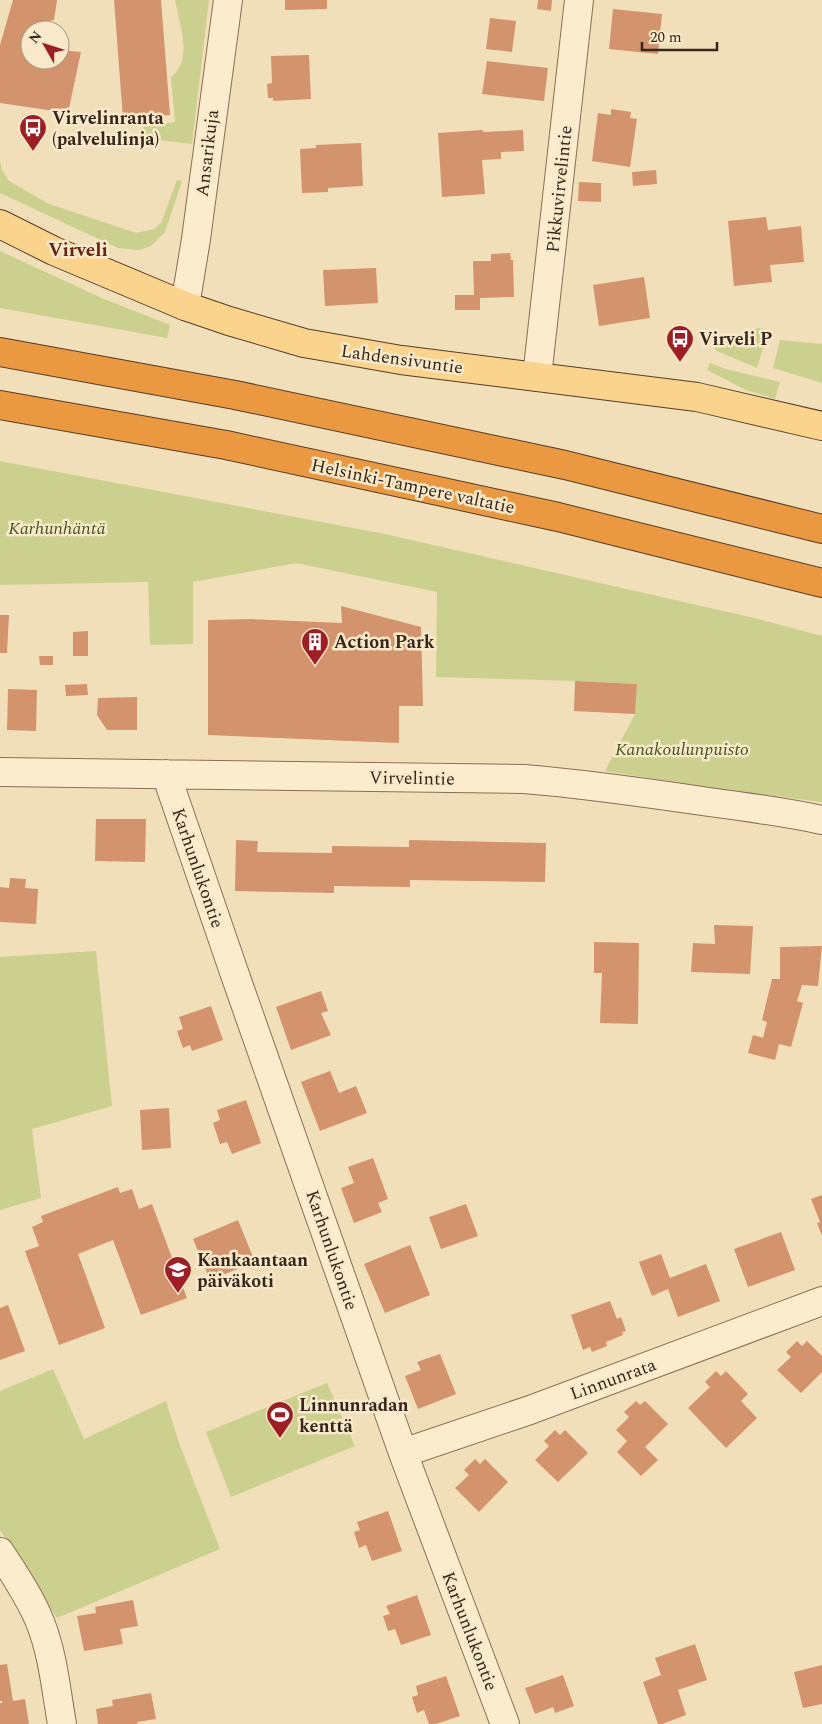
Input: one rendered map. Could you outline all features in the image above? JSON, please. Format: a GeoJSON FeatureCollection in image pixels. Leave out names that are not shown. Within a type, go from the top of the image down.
{"type":"FeatureCollection","features":[{"type":"Feature","properties":{"kind":"highway"},"geometry":{"type":"LineString","coordinates":[[0,352],[235,395],[565,465],[822,529]]}},
{"type":"Feature","properties":{"kind":"highway","name":"Helsinki-Tampere valtatie"},"geometry":{"type":"LineString","coordinates":[[0,405],[226,445],[558,517],[822,583]]}},
{"type":"Feature","properties":{"kind":"main road","name":"Lahdensivuntie"},"geometry":{"type":"LineString","coordinates":[[0,224],[54,251],[185,306],[304,343],[401,360],[697,397],[822,426]]}},
{"type":"Feature","properties":{"kind":"street","name":"Ansarikuja"},"geometry":{"type":"LineString","coordinates":[[185,306],[196,239],[228,0]]}},
{"type":"Feature","properties":{"kind":"street","name":"Pikkuvirvelintie"},"geometry":{"type":"LineString","coordinates":[[537,377],[579,0]]}},
{"type":"Feature","properties":{"kind":"street","name":"Virvelintie"},"geometry":{"type":"LineString","coordinates":[[0,772],[524,779],[657,794],[787,812],[822,820]]}},
{"type":"Feature","properties":{"kind":"street","name":"Karhunlukontie"},"geometry":{"type":"LineString","coordinates":[[166,774],[403,1453],[505,1724]]}},
{"type":"Feature","properties":{"kind":"street","name":"Linnunrata"},"geometry":{"type":"LineString","coordinates":[[403,1453],[530,1410],[822,1301]]}},
{"type":"Feature","properties":{"kind":"street"},"geometry":{"type":"LineString","coordinates":[[0,1552],[25,1592],[40,1622],[50,1652],[62,1724]]}},
{"type":"Feature","properties":{"kind":"green space"},"geometry":{"type":"Polygon","coordinates":[[[175,0],[209,0],[192,144],[141,138],[144,126],[175,122],[171,77],[178,70],[182,61],[183,41],[175,0]]]}},
{"type":"Feature","properties":{"kind":"green space"},"geometry":{"type":"Polygon","coordinates":[[[0,160],[2,170],[9,181],[49,204],[136,233],[154,229],[161,223],[177,180],[182,181],[165,232],[151,246],[140,250],[118,248],[0,193],[0,160]]]}},
{"type":"Feature","properties":{"kind":"green space"},"geometry":{"type":"Polygon","coordinates":[[[0,251],[104,299],[170,325],[167,338],[0,308],[0,251]]]}},
{"type":"Feature","properties":{"kind":"green space"},"geometry":{"type":"Polygon","coordinates":[[[759,328],[764,329],[767,336],[757,368],[715,350],[714,343],[759,328]]]}},
{"type":"Feature","properties":{"kind":"green space"},"geometry":{"type":"Polygon","coordinates":[[[780,340],[822,344],[822,383],[773,368],[780,340]]]}},
{"type":"Feature","properties":{"kind":"green space"},"geometry":{"type":"Polygon","coordinates":[[[710,363],[726,369],[780,382],[775,399],[746,390],[707,370],[710,363]]]}},
{"type":"Feature","properties":{"kind":"green space"},"geometry":{"type":"Polygon","coordinates":[[[0,461],[385,534],[754,618],[822,636],[822,802],[724,790],[605,771],[635,714],[637,684],[436,677],[437,592],[296,563],[193,582],[193,644],[150,645],[148,582],[0,585],[0,461]]]}},
{"type":"Feature","properties":{"kind":"green space"},"geometry":{"type":"Polygon","coordinates":[[[96,951],[112,1106],[32,1129],[41,1198],[0,1210],[0,957],[96,951]]]}},
{"type":"Feature","properties":{"kind":"green space"},"geometry":{"type":"Polygon","coordinates":[[[53,1369],[84,1439],[166,1401],[179,1443],[220,1549],[57,1618],[0,1530],[0,1391],[53,1369]]]}},
{"type":"Feature","properties":{"kind":"green space","name":"Linnunradan kenttä"},"geometry":{"type":"Polygon","coordinates":[[[327,1383],[355,1446],[231,1497],[206,1432],[327,1383]]]}},
{"type":"Feature","properties":{"kind":"building"},"geometry":{"type":"Polygon","coordinates":[[[13,0],[57,0],[54,20],[20,20],[20,70],[70,70],[70,51],[81,52],[68,113],[0,103],[0,45],[13,0]]]}},
{"type":"Feature","properties":{"kind":"building"},"geometry":{"type":"Polygon","coordinates":[[[114,0],[161,0],[170,115],[123,119],[114,0]]]}},
{"type":"Feature","properties":{"kind":"building"},"geometry":{"type":"Polygon","coordinates":[[[285,0],[327,0],[327,9],[285,10],[285,0]]]}},
{"type":"Feature","properties":{"kind":"building"},"geometry":{"type":"Polygon","coordinates":[[[538,0],[552,0],[551,11],[537,9],[538,0]]]}},
{"type":"Feature","properties":{"kind":"building"},"geometry":{"type":"Polygon","coordinates":[[[613,9],[662,14],[658,54],[609,49],[613,9]]]}},
{"type":"Feature","properties":{"kind":"building"},"geometry":{"type":"Polygon","coordinates":[[[490,18],[516,21],[512,52],[486,49],[490,18]]]}},
{"type":"Feature","properties":{"kind":"building"},"geometry":{"type":"Polygon","coordinates":[[[309,55],[311,99],[273,101],[273,98],[268,98],[267,84],[272,83],[271,56],[309,55]]]}},
{"type":"Feature","properties":{"kind":"building"},"geometry":{"type":"Polygon","coordinates":[[[487,61],[548,68],[544,101],[482,94],[487,61]]]}},
{"type":"Feature","properties":{"kind":"building"},"geometry":{"type":"Polygon","coordinates":[[[611,109],[631,112],[630,118],[637,119],[630,167],[592,161],[598,113],[611,115],[611,109]]]}},
{"type":"Feature","properties":{"kind":"building"},"geometry":{"type":"Polygon","coordinates":[[[483,130],[483,132],[523,130],[524,151],[501,152],[501,159],[482,160],[485,194],[442,197],[438,133],[483,130]]]}},
{"type":"Feature","properties":{"kind":"building"},"geometry":{"type":"Polygon","coordinates":[[[361,143],[363,186],[328,188],[328,192],[302,193],[300,149],[316,148],[316,145],[361,143]]]}},
{"type":"Feature","properties":{"kind":"building"},"geometry":{"type":"Polygon","coordinates":[[[656,170],[657,184],[633,186],[632,172],[656,170]]]}},
{"type":"Feature","properties":{"kind":"building"},"geometry":{"type":"Polygon","coordinates":[[[579,182],[601,183],[601,202],[578,201],[579,182]]]}},
{"type":"Feature","properties":{"kind":"building"},"geometry":{"type":"Polygon","coordinates":[[[766,217],[768,230],[801,226],[804,262],[770,265],[772,282],[734,286],[728,221],[766,217]]]}},
{"type":"Feature","properties":{"kind":"building"},"geometry":{"type":"Polygon","coordinates":[[[510,253],[511,260],[513,260],[514,297],[480,298],[480,310],[455,310],[455,295],[474,295],[473,261],[491,261],[491,254],[510,253]]]}},
{"type":"Feature","properties":{"kind":"building"},"geometry":{"type":"Polygon","coordinates":[[[376,268],[378,303],[325,306],[323,270],[376,268]]]}},
{"type":"Feature","properties":{"kind":"building"},"geometry":{"type":"Polygon","coordinates":[[[644,277],[650,318],[599,326],[593,285],[644,277]]]}},
{"type":"Feature","properties":{"kind":"building","name":"Action Park"},"geometry":{"type":"Polygon","coordinates":[[[341,606],[421,627],[423,706],[399,706],[399,743],[208,735],[208,620],[251,619],[342,623],[341,606]]]}},
{"type":"Feature","properties":{"kind":"building"},"geometry":{"type":"Polygon","coordinates":[[[0,615],[9,615],[7,653],[0,653],[0,615]]]}},
{"type":"Feature","properties":{"kind":"building"},"geometry":{"type":"Polygon","coordinates":[[[88,631],[88,656],[73,656],[73,632],[88,631]]]}},
{"type":"Feature","properties":{"kind":"building"},"geometry":{"type":"Polygon","coordinates":[[[39,656],[53,656],[53,665],[40,665],[39,656]]]}},
{"type":"Feature","properties":{"kind":"building"},"geometry":{"type":"Polygon","coordinates":[[[575,681],[637,684],[635,714],[574,711],[575,681]]]}},
{"type":"Feature","properties":{"kind":"building"},"geometry":{"type":"Polygon","coordinates":[[[87,684],[88,695],[66,696],[65,685],[87,684]]]}},
{"type":"Feature","properties":{"kind":"building"},"geometry":{"type":"Polygon","coordinates":[[[8,689],[37,690],[36,731],[7,730],[8,689]]]}},
{"type":"Feature","properties":{"kind":"building"},"geometry":{"type":"Polygon","coordinates":[[[137,697],[137,730],[107,730],[97,715],[98,698],[137,697]]]}},
{"type":"Feature","properties":{"kind":"building"},"geometry":{"type":"Polygon","coordinates":[[[96,819],[146,819],[145,862],[95,861],[96,819]]]}},
{"type":"Feature","properties":{"kind":"building"},"geometry":{"type":"Polygon","coordinates":[[[236,840],[258,841],[257,852],[332,853],[332,846],[409,847],[409,840],[546,843],[545,882],[410,880],[410,887],[334,886],[334,893],[235,891],[236,840]]]}},
{"type":"Feature","properties":{"kind":"building"},"geometry":{"type":"Polygon","coordinates":[[[10,878],[26,879],[25,888],[38,889],[36,924],[0,922],[0,887],[9,888],[10,878]]]}},
{"type":"Feature","properties":{"kind":"building"},"geometry":{"type":"Polygon","coordinates":[[[714,925],[753,926],[750,974],[691,972],[693,943],[715,944],[714,925]]]}},
{"type":"Feature","properties":{"kind":"building"},"geometry":{"type":"Polygon","coordinates":[[[594,942],[639,943],[638,1024],[600,1023],[602,973],[594,973],[594,942]]]}},
{"type":"Feature","properties":{"kind":"building"},"geometry":{"type":"Polygon","coordinates":[[[822,946],[818,986],[802,985],[797,1001],[803,1003],[791,1047],[779,1044],[775,1060],[748,1053],[753,1035],[763,1038],[767,1022],[762,1020],[772,979],[780,979],[780,947],[822,946]]]}},
{"type":"Feature","properties":{"kind":"building"},"geometry":{"type":"Polygon","coordinates":[[[321,991],[328,1011],[321,1013],[331,1035],[291,1050],[276,1007],[321,991]]]}},
{"type":"Feature","properties":{"kind":"building"},"geometry":{"type":"Polygon","coordinates":[[[211,1006],[223,1040],[192,1051],[190,1045],[183,1048],[177,1031],[183,1029],[179,1017],[211,1006]]]}},
{"type":"Feature","properties":{"kind":"building"},"geometry":{"type":"Polygon","coordinates":[[[330,1071],[339,1093],[356,1086],[367,1113],[320,1131],[301,1082],[330,1071]]]}},
{"type":"Feature","properties":{"kind":"building"},"geometry":{"type":"Polygon","coordinates":[[[246,1100],[261,1143],[232,1154],[227,1142],[220,1144],[213,1123],[220,1120],[217,1110],[246,1100]]]}},
{"type":"Feature","properties":{"kind":"building"},"geometry":{"type":"Polygon","coordinates":[[[169,1108],[171,1148],[142,1150],[140,1110],[169,1108]]]}},
{"type":"Feature","properties":{"kind":"building"},"geometry":{"type":"Polygon","coordinates":[[[373,1158],[388,1199],[378,1203],[382,1212],[354,1223],[341,1188],[354,1183],[348,1167],[373,1158]]]}},
{"type":"Feature","properties":{"kind":"building"},"geometry":{"type":"Polygon","coordinates":[[[118,1187],[120,1193],[132,1189],[139,1209],[152,1204],[187,1298],[141,1315],[113,1240],[78,1254],[105,1328],[59,1345],[25,1251],[39,1246],[32,1227],[43,1222],[41,1216],[118,1187]]]}},
{"type":"Feature","properties":{"kind":"building"},"geometry":{"type":"Polygon","coordinates":[[[822,1195],[822,1236],[817,1223],[820,1222],[811,1199],[822,1195]]]}},
{"type":"Feature","properties":{"kind":"building"},"geometry":{"type":"Polygon","coordinates":[[[466,1204],[478,1236],[441,1249],[429,1217],[466,1204]]]}},
{"type":"Feature","properties":{"kind":"building"},"geometry":{"type":"Polygon","coordinates":[[[238,1220],[255,1262],[210,1280],[193,1239],[238,1220]]]}},
{"type":"Feature","properties":{"kind":"building"},"geometry":{"type":"Polygon","coordinates":[[[781,1232],[795,1270],[748,1287],[734,1249],[781,1232]]]}},
{"type":"Feature","properties":{"kind":"building"},"geometry":{"type":"Polygon","coordinates":[[[410,1245],[430,1295],[385,1313],[364,1264],[410,1245]]]}},
{"type":"Feature","properties":{"kind":"building"},"geometry":{"type":"Polygon","coordinates":[[[661,1254],[670,1278],[706,1264],[720,1301],[678,1317],[668,1289],[652,1296],[639,1262],[661,1254]]]}},
{"type":"Feature","properties":{"kind":"building"},"geometry":{"type":"Polygon","coordinates":[[[610,1301],[617,1319],[621,1317],[626,1331],[622,1332],[623,1335],[606,1342],[607,1346],[592,1352],[590,1347],[583,1350],[571,1315],[610,1301]]]}},
{"type":"Feature","properties":{"kind":"building"},"geometry":{"type":"Polygon","coordinates":[[[8,1305],[25,1351],[0,1360],[0,1308],[8,1305]]]}},
{"type":"Feature","properties":{"kind":"building"},"geometry":{"type":"Polygon","coordinates":[[[797,1341],[802,1346],[807,1341],[822,1356],[822,1372],[801,1393],[777,1370],[791,1357],[786,1352],[797,1341]]]}},
{"type":"Feature","properties":{"kind":"building"},"geometry":{"type":"Polygon","coordinates":[[[440,1354],[456,1394],[418,1409],[405,1376],[421,1370],[417,1362],[440,1354]]]}},
{"type":"Feature","properties":{"kind":"building"},"geometry":{"type":"Polygon","coordinates":[[[716,1371],[721,1376],[726,1371],[748,1394],[741,1401],[757,1418],[726,1448],[688,1408],[710,1387],[705,1382],[716,1371]]]}},
{"type":"Feature","properties":{"kind":"building"},"geometry":{"type":"Polygon","coordinates":[[[636,1401],[640,1405],[645,1401],[668,1424],[645,1447],[658,1460],[641,1476],[617,1452],[627,1441],[616,1430],[629,1417],[624,1412],[636,1401]]]}},
{"type":"Feature","properties":{"kind":"building"},"geometry":{"type":"Polygon","coordinates":[[[555,1430],[560,1435],[565,1430],[588,1453],[558,1482],[535,1460],[549,1446],[544,1441],[555,1430]]]}},
{"type":"Feature","properties":{"kind":"building"},"geometry":{"type":"Polygon","coordinates":[[[475,1459],[480,1464],[485,1459],[508,1482],[479,1512],[455,1488],[469,1475],[464,1470],[475,1459]]]}},
{"type":"Feature","properties":{"kind":"building"},"geometry":{"type":"Polygon","coordinates":[[[388,1511],[402,1551],[372,1561],[366,1545],[359,1548],[354,1532],[360,1530],[357,1522],[388,1511]]]}},
{"type":"Feature","properties":{"kind":"building"},"geometry":{"type":"Polygon","coordinates":[[[417,1595],[431,1635],[401,1645],[395,1629],[388,1631],[383,1616],[390,1614],[386,1606],[417,1595]]]}},
{"type":"Feature","properties":{"kind":"building"},"geometry":{"type":"Polygon","coordinates":[[[133,1600],[138,1626],[120,1629],[123,1644],[84,1651],[77,1616],[96,1613],[95,1607],[133,1600]]]}},
{"type":"Feature","properties":{"kind":"building"},"geometry":{"type":"Polygon","coordinates":[[[695,1644],[707,1680],[678,1690],[686,1715],[658,1724],[643,1682],[661,1675],[655,1658],[695,1644]]]}},
{"type":"Feature","properties":{"kind":"building"},"geometry":{"type":"Polygon","coordinates":[[[7,1664],[13,1701],[25,1699],[29,1724],[0,1724],[0,1703],[2,1701],[0,1701],[0,1665],[7,1664]]]}},
{"type":"Feature","properties":{"kind":"building"},"geometry":{"type":"Polygon","coordinates":[[[822,1665],[822,1704],[803,1708],[794,1672],[822,1665]]]}},
{"type":"Feature","properties":{"kind":"building"},"geometry":{"type":"Polygon","coordinates":[[[563,1675],[574,1706],[555,1713],[553,1707],[535,1714],[525,1688],[563,1675]]]}},
{"type":"Feature","properties":{"kind":"building"},"geometry":{"type":"Polygon","coordinates":[[[446,1676],[460,1716],[436,1724],[429,1724],[424,1710],[417,1713],[412,1697],[418,1695],[416,1686],[446,1676]]]}},
{"type":"Feature","properties":{"kind":"building"},"geometry":{"type":"Polygon","coordinates":[[[151,1693],[156,1719],[137,1722],[138,1724],[98,1724],[96,1709],[113,1706],[112,1700],[151,1693]]]}},
{"type":"Feature","properties":{"kind":"place","name":"Virvelinranta (palvelulinja)"},"geometry":{"type":"Point","coordinates":[33,152]}},
{"type":"Feature","properties":{"kind":"place","name":"Virveli P"},"geometry":{"type":"Point","coordinates":[680,363]}},
{"type":"Feature","properties":{"kind":"place","name":"Action Park"},"geometry":{"type":"Point","coordinates":[315,666]}},
{"type":"Feature","properties":{"kind":"place","name":"Kankaantaan päiväkoti"},"geometry":{"type":"Point","coordinates":[178,1294]}},
{"type":"Feature","properties":{"kind":"place","name":"Linnunradan kenttä"},"geometry":{"type":"Point","coordinates":[280,1439]}},
{"type":"Feature","properties":{"kind":"district","name":"Virveli"},"geometry":{"type":"Point","coordinates":[78,249]}},
{"type":"Feature","properties":{"kind":"park label","name":"Karhunhäntä"},"geometry":{"type":"Point","coordinates":[57,528]}},
{"type":"Feature","properties":{"kind":"park label","name":"Kanakoulunpuisto"},"geometry":{"type":"Point","coordinates":[682,749]}}]}
